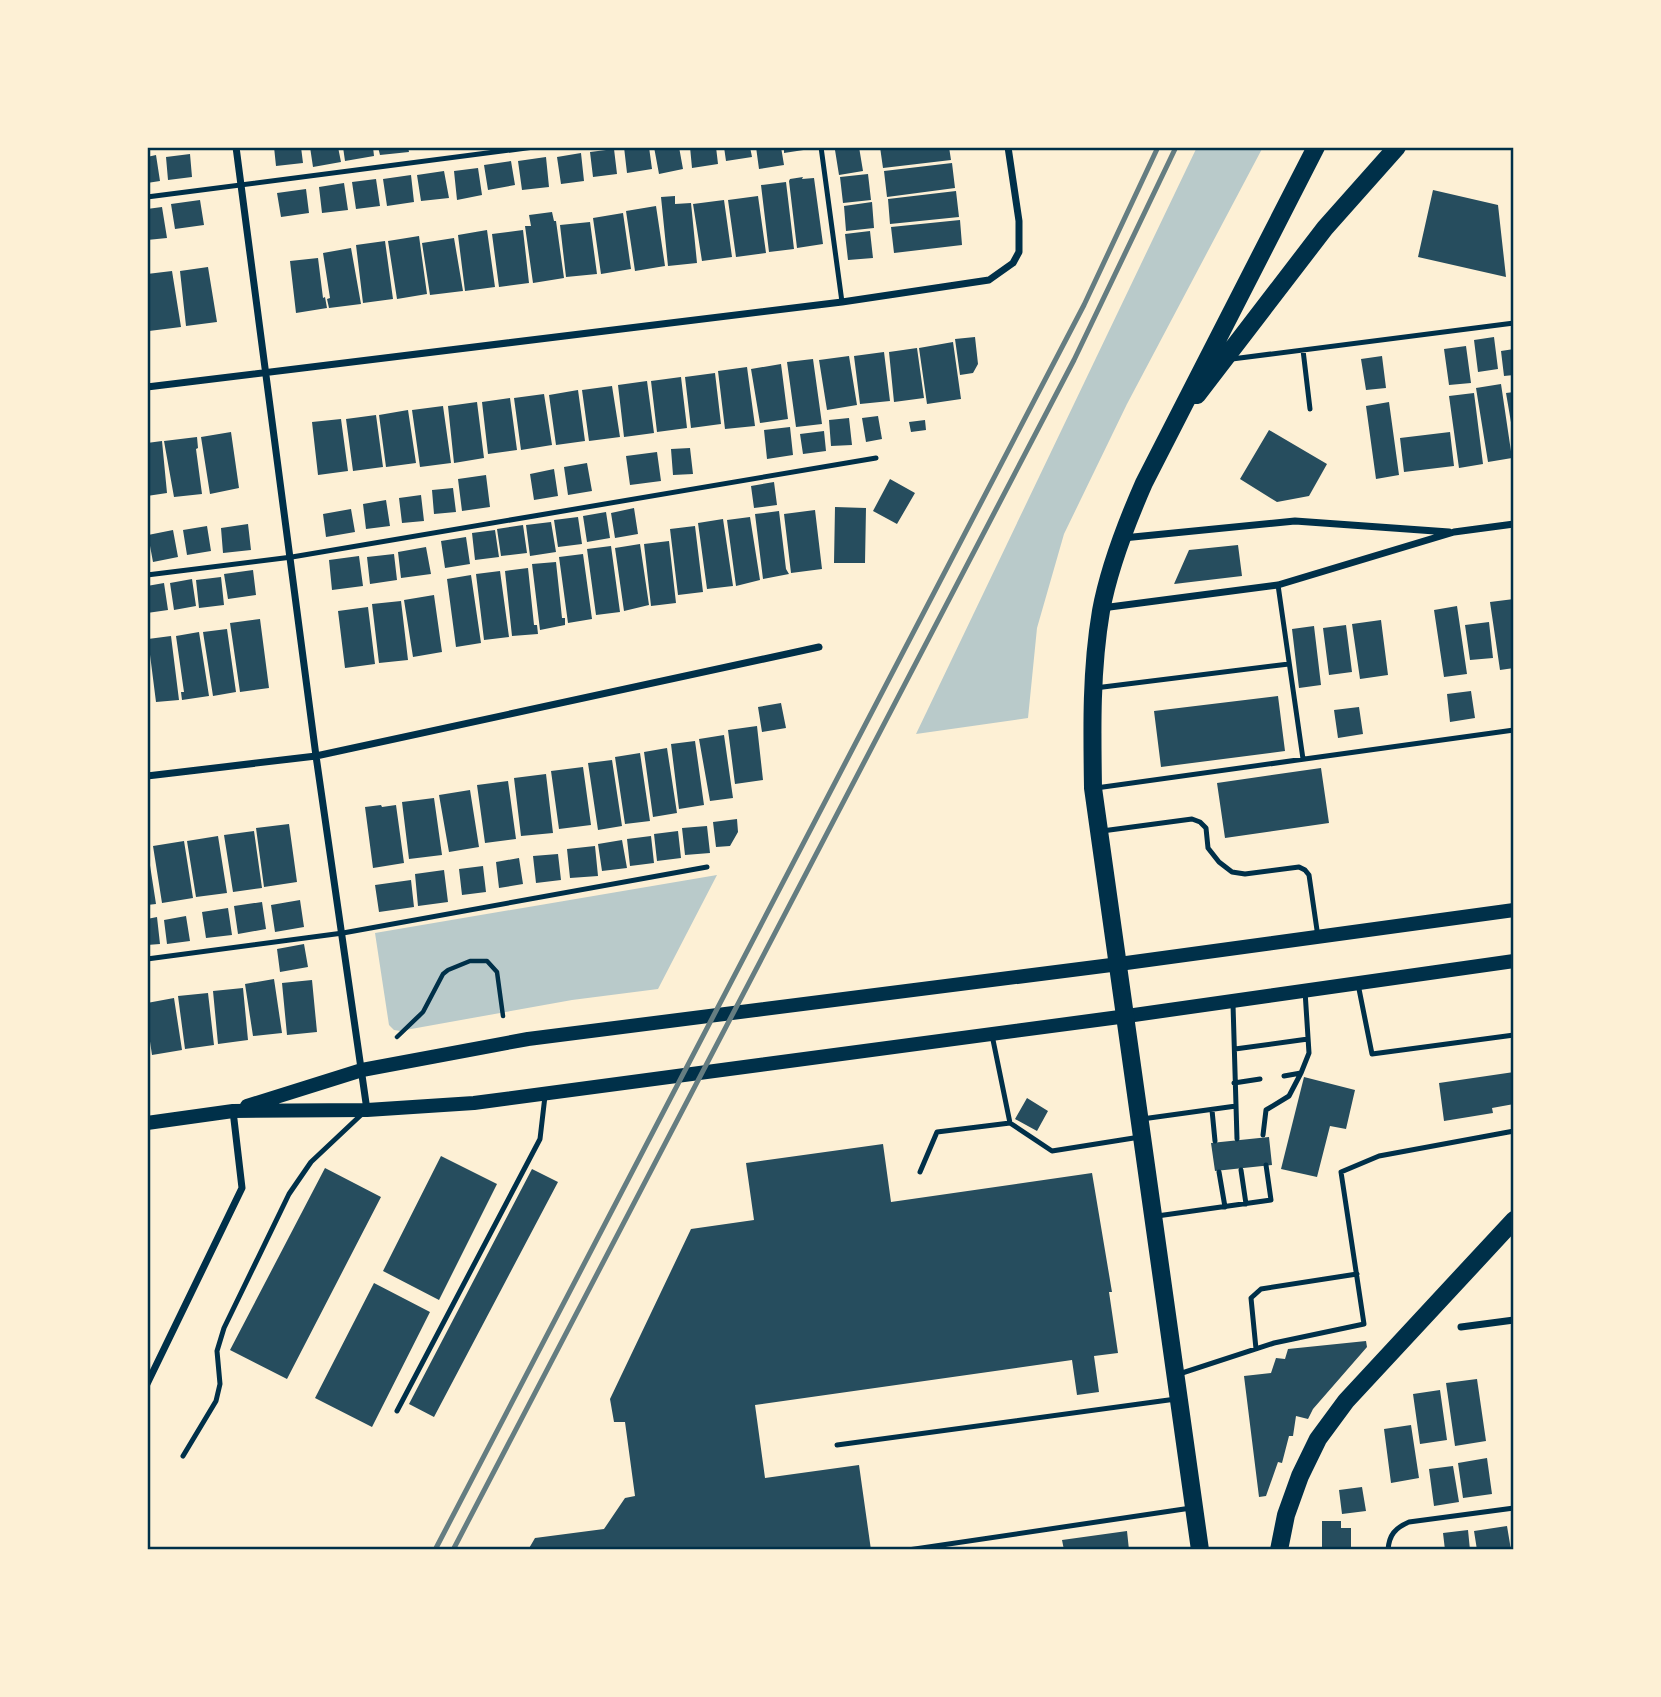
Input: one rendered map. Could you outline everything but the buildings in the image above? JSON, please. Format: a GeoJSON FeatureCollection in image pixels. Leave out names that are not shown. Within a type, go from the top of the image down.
{"type":"FeatureCollection","features":[{"type":"Feature","properties":{"kind":"main road"},"geometry":{"type":"LineString","coordinates":[[1200,1550],[1093,788],[1092,688],[1102,608],[1121,538],[1144,483],[1316,147]]}},
{"type":"Feature","properties":{"kind":"main road"},"geometry":{"type":"LineString","coordinates":[[1175,422],[1226,360],[1325,228],[1396,147]]}},
{"type":"Feature","properties":{"kind":"main road"},"geometry":{"type":"LineString","coordinates":[[233,1111],[362,1070],[528,1039],[1119,964],[1514,910]]}},
{"type":"Feature","properties":{"kind":"main road"},"geometry":{"type":"LineString","coordinates":[[147,1123],[233,1111],[367,1110],[474,1103],[1127,1016],[1514,961]]}},
{"type":"Feature","properties":{"kind":"main road"},"geometry":{"type":"LineString","coordinates":[[1279,1550],[1286,1514],[1318,1439],[1346,1401],[1514,1220]]}},
{"type":"Feature","properties":{"kind":"street"},"geometry":{"type":"LineString","coordinates":[[236,147],[292,557],[316,756],[367,1110]]}},
{"type":"Feature","properties":{"kind":"street"},"geometry":{"type":"LineString","coordinates":[[147,387],[842,302],[989,280],[1013,263],[1019,252],[1019,221],[1008,147]]}},
{"type":"Feature","properties":{"kind":"street"},"geometry":{"type":"LineString","coordinates":[[1121,538],[1295,521],[1454,532]]}},
{"type":"Feature","properties":{"kind":"street"},"geometry":{"type":"LineString","coordinates":[[1102,608],[1278,585],[1454,532],[1514,524]]}},
{"type":"Feature","properties":{"kind":"street"},"geometry":{"type":"LineString","coordinates":[[147,776],[316,756],[819,647]]}},
{"type":"Feature","properties":{"kind":"street"},"geometry":{"type":"LineString","coordinates":[[147,1384],[242,1188],[233,1111]]}},
{"type":"Feature","properties":{"kind":"street"},"geometry":{"type":"LineString","coordinates":[[1461,1327],[1514,1320]]}},
{"type":"Feature","properties":{"kind":"lane"},"geometry":{"type":"LineString","coordinates":[[147,197],[534,147]]}},
{"type":"Feature","properties":{"kind":"lane"},"geometry":{"type":"LineString","coordinates":[[821,147],[842,302]]}},
{"type":"Feature","properties":{"kind":"lane"},"geometry":{"type":"LineString","coordinates":[[1226,360],[1514,323]]}},
{"type":"Feature","properties":{"kind":"lane"},"geometry":{"type":"LineString","coordinates":[[1303,350],[1310,409]]}},
{"type":"Feature","properties":{"kind":"lane"},"geometry":{"type":"LineString","coordinates":[[147,575],[292,557],[876,458]]}},
{"type":"Feature","properties":{"kind":"lane"},"geometry":{"type":"LineString","coordinates":[[1278,585],[1303,759]]}},
{"type":"Feature","properties":{"kind":"lane"},"geometry":{"type":"LineString","coordinates":[[1092,688],[1289,664]]}},
{"type":"Feature","properties":{"kind":"lane"},"geometry":{"type":"LineString","coordinates":[[1093,788],[1514,730]]}},
{"type":"Feature","properties":{"kind":"lane"},"geometry":{"type":"LineString","coordinates":[[1099,831],[1192,820],[1200,822],[1206,828],[1208,848],[1219,862],[1232,872],[1245,874],[1298,867],[1305,870],[1310,875],[1318,937]]}},
{"type":"Feature","properties":{"kind":"lane"},"geometry":{"type":"LineString","coordinates":[[147,959],[343,933],[707,867]]}},
{"type":"Feature","properties":{"kind":"lane"},"geometry":{"type":"LineString","coordinates":[[1358,983],[1373,1054],[1514,1035]]}},
{"type":"Feature","properties":{"kind":"lane"},"geometry":{"type":"LineString","coordinates":[[1263,1135],[1266,1110],[1289,1096],[1308,1053],[1305,991]]}},
{"type":"Feature","properties":{"kind":"lane"},"geometry":{"type":"LineString","coordinates":[[1233,1001],[1237,1139]]}},
{"type":"Feature","properties":{"kind":"lane"},"geometry":{"type":"LineString","coordinates":[[992,1034],[1010,1122]]}},
{"type":"Feature","properties":{"kind":"lane"},"geometry":{"type":"LineString","coordinates":[[1235,1049],[1308,1039]]}},
{"type":"Feature","properties":{"kind":"lane"},"geometry":{"type":"LineString","coordinates":[[1284,1076],[1301,1073]]}},
{"type":"Feature","properties":{"kind":"lane"},"geometry":{"type":"LineString","coordinates":[[1234,1083],[1259,1079]]}},
{"type":"Feature","properties":{"kind":"lane"},"geometry":{"type":"LineString","coordinates":[[397,1411],[540,1139],[546,1093]]}},
{"type":"Feature","properties":{"kind":"lane"},"geometry":{"type":"LineString","coordinates":[[920,1171],[937,1132],[1010,1122],[1052,1151],[1236,1106]]}},
{"type":"Feature","properties":{"kind":"lane"},"geometry":{"type":"LineString","coordinates":[[183,1455],[216,1401],[220,1384],[217,1351],[224,1328],[289,1194],[310,1162],[367,1110]]}},
{"type":"Feature","properties":{"kind":"lane"},"geometry":{"type":"LineString","coordinates":[[1212,1110],[1215,1141]]}},
{"type":"Feature","properties":{"kind":"lane"},"geometry":{"type":"LineString","coordinates":[[1176,1375],[1256,1349],[1364,1324],[1341,1172],[1379,1156],[1514,1131]]}},
{"type":"Feature","properties":{"kind":"lane"},"geometry":{"type":"LineString","coordinates":[[1154,1217],[1271,1200],[1266,1165]]}},
{"type":"Feature","properties":{"kind":"lane"},"geometry":{"type":"LineString","coordinates":[[1241,1170],[1245,1204]]}},
{"type":"Feature","properties":{"kind":"lane"},"geometry":{"type":"LineString","coordinates":[[1219,1172],[1225,1207]]}},
{"type":"Feature","properties":{"kind":"lane"},"geometry":{"type":"LineString","coordinates":[[1256,1349],[1251,1298],[1261,1289],[1357,1274]]}},
{"type":"Feature","properties":{"kind":"lane"},"geometry":{"type":"LineString","coordinates":[[837,1445],[1179,1399]]}},
{"type":"Feature","properties":{"kind":"lane"},"geometry":{"type":"LineString","coordinates":[[908,1550],[1194,1508]]}},
{"type":"Feature","properties":{"kind":"lane"},"geometry":{"type":"LineString","coordinates":[[1388,1550],[1393,1533],[1409,1522],[1514,1508]]}},
{"type":"Feature","properties":{"kind":"path"},"geometry":{"type":"LineString","coordinates":[[397,1037],[423,1012],[443,974],[480,959],[487,961],[497,972],[503,1016]]}},
{"type":"Feature","properties":{"kind":"shaded area"},"geometry":{"type":"Polygon","coordinates":[[[1197,147],[1263,147],[1127,404],[1064,534],[1037,628],[1028,718],[916,734],[1197,147]]]}},
{"type":"Feature","properties":{"kind":"shaded area"},"geometry":{"type":"Polygon","coordinates":[[[717,875],[658,989],[572,1000],[400,1031],[389,1025],[375,933],[717,875]]]}},
{"type":"Feature","properties":{"kind":"railway"},"geometry":{"type":"LineString","coordinates":[[435,1550],[1084,305],[1158,147]]}},
{"type":"Feature","properties":{"kind":"railway"},"geometry":{"type":"LineString","coordinates":[[453,1550],[1074,360],[1176,147]]}}]}
